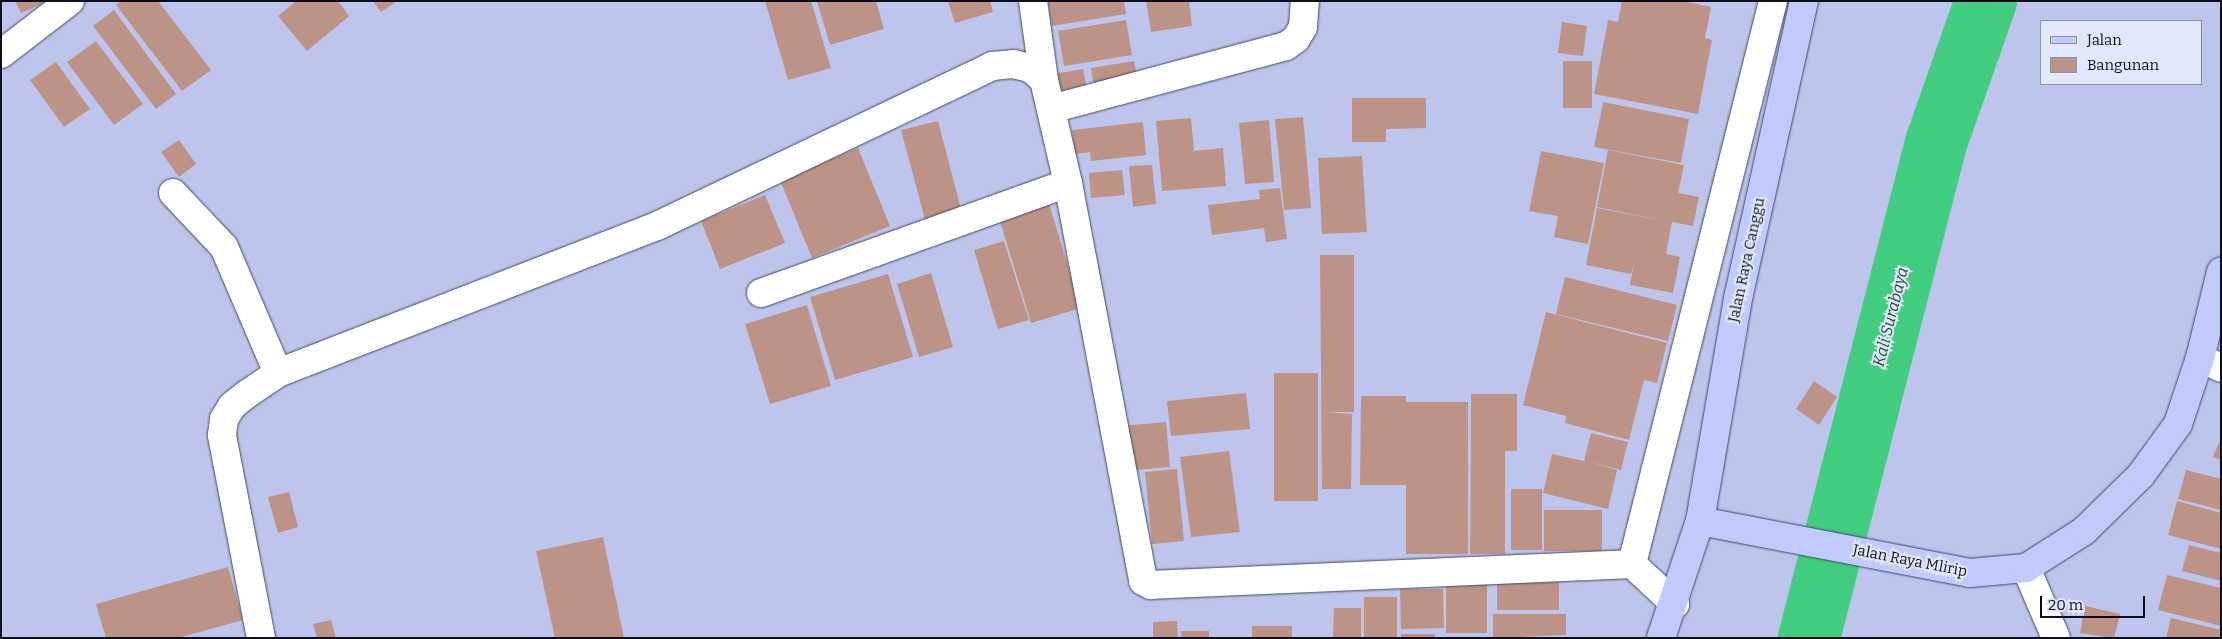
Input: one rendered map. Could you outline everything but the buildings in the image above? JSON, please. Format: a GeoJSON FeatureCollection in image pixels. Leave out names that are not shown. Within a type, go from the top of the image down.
{"type":"FeatureCollection","features":[{"type":"Feature","properties":{"kind":"main road","name":"Jalan Raya Canggu"},"geometry":{"type":"LineString","coordinates":[[1700,521],[1739,294],[1804,1]]}},
{"type":"Feature","properties":{"kind":"main road","name":"Jalan Raya Mlirip"},"geometry":{"type":"LineString","coordinates":[[1700,521],[1970,573],[2026,568],[2084,531],[2140,475],[2178,424],[2210,363],[2221,272]]}},
{"type":"Feature","properties":{"kind":"main road"},"geometry":{"type":"LineString","coordinates":[[1661,638],[1675,604],[1700,521]]}},
{"type":"Feature","properties":{"kind":"street"},"geometry":{"type":"LineString","coordinates":[[1,54],[70,1]]}},
{"type":"Feature","properties":{"kind":"street"},"geometry":{"type":"LineString","coordinates":[[1034,1],[1044,80],[1068,183],[1140,577],[1145,584],[1632,564],[1675,604]]}},
{"type":"Feature","properties":{"kind":"street"},"geometry":{"type":"LineString","coordinates":[[1051,109],[1286,46],[1296,39],[1303,27],[1305,1]]}},
{"type":"Feature","properties":{"kind":"street"},"geometry":{"type":"LineString","coordinates":[[1632,564],[1773,1]]}},
{"type":"Feature","properties":{"kind":"street"},"geometry":{"type":"LineString","coordinates":[[261,638],[222,435],[232,406],[278,373],[657,226],[992,66],[1013,64],[1030,68],[1044,80]]}},
{"type":"Feature","properties":{"kind":"street"},"geometry":{"type":"LineString","coordinates":[[761,293],[1068,183]]}},
{"type":"Feature","properties":{"kind":"street"},"geometry":{"type":"LineString","coordinates":[[173,193],[224,247],[278,373]]}},
{"type":"Feature","properties":{"kind":"street"},"geometry":{"type":"LineString","coordinates":[[2026,568],[2056,638]]}},
{"type":"Feature","properties":{"kind":"waterway","name":"Kali Surabaya"},"geometry":{"type":"LineString","coordinates":[[1809,638],[1936,143],[1986,1]]}}]}
